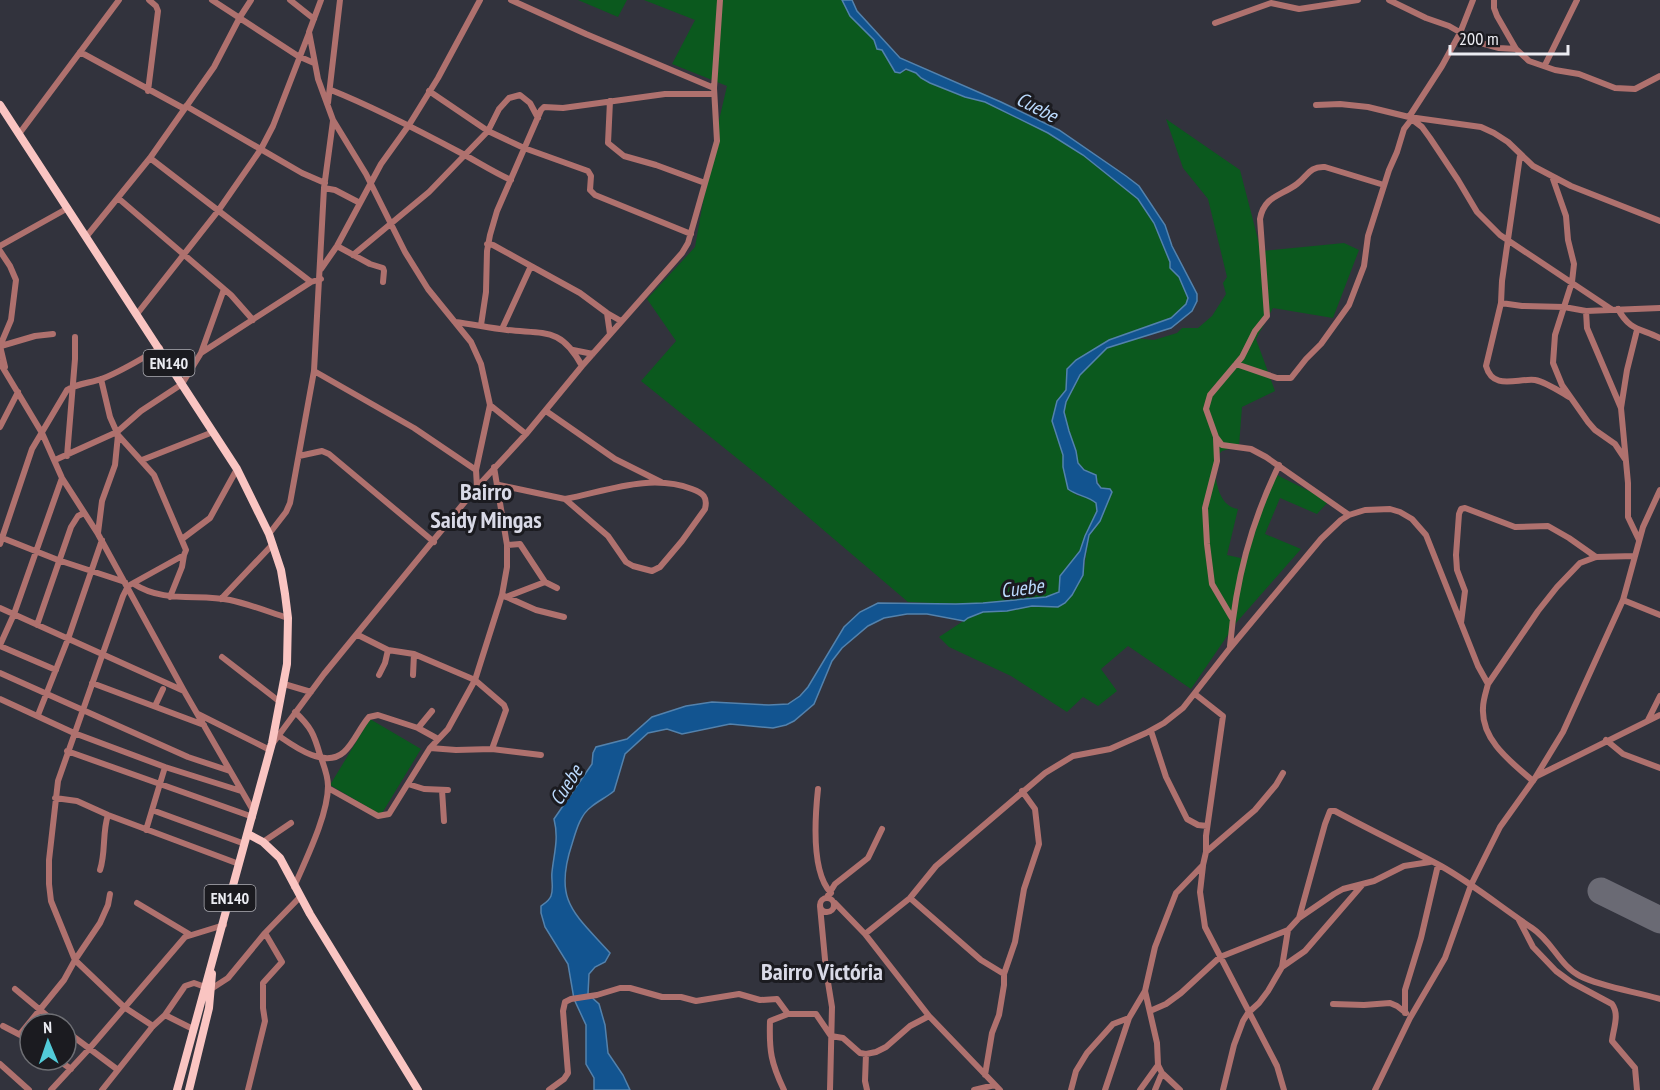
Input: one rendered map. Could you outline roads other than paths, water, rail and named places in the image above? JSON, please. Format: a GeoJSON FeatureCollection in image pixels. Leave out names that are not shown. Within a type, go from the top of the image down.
{"type":"FeatureCollection","features":[{"type":"Feature","properties":{"kind":"main road","name":"EN140"},"geometry":{"type":"LineString","coordinates":[[0,105],[237,469],[269,534],[281,570],[288,618],[284,684],[254,814],[212,963],[208,988],[177,1090]]}},
{"type":"Feature","properties":{"kind":"main road"},"geometry":{"type":"LineString","coordinates":[[248,834],[263,842],[280,858],[294,887],[418,1090]]}},
{"type":"Feature","properties":{"kind":"main road","name":"EN140"},"geometry":{"type":"LineString","coordinates":[[189,1090],[209,1008],[208,988]]}},
{"type":"Feature","properties":{"kind":"street"},"geometry":{"type":"LineString","coordinates":[[19,134],[118,0]]}},
{"type":"Feature","properties":{"kind":"street"},"geometry":{"type":"LineString","coordinates":[[148,91],[158,11],[149,0]]}},
{"type":"Feature","properties":{"kind":"street"},"geometry":{"type":"LineString","coordinates":[[212,0],[298,56],[314,63]]}},
{"type":"Feature","properties":{"kind":"street"},"geometry":{"type":"LineString","coordinates":[[86,237],[150,158],[214,67],[251,0]]}},
{"type":"Feature","properties":{"kind":"street"},"geometry":{"type":"LineString","coordinates":[[290,0],[314,19]]}},
{"type":"Feature","properties":{"kind":"street"},"geometry":{"type":"LineString","coordinates":[[137,314],[218,211],[261,149],[280,109],[298,56],[321,0]]}},
{"type":"Feature","properties":{"kind":"street"},"geometry":{"type":"LineString","coordinates":[[328,106],[340,0]]}},
{"type":"Feature","properties":{"kind":"street"},"geometry":{"type":"LineString","coordinates":[[320,269],[337,246],[381,164],[408,126],[480,0]]}},
{"type":"Feature","properties":{"kind":"street"},"geometry":{"type":"LineString","coordinates":[[511,0],[714,91]]}},
{"type":"Feature","properties":{"kind":"street"},"geometry":{"type":"LineString","coordinates":[[198,714],[271,746],[310,692],[477,487],[682,254],[691,234],[717,141],[714,91],[720,0]]}},
{"type":"Feature","properties":{"kind":"street"},"geometry":{"type":"LineString","coordinates":[[1215,23],[1271,3],[1299,9],[1358,0]]}},
{"type":"Feature","properties":{"kind":"street"},"geometry":{"type":"LineString","coordinates":[[1236,364],[1277,378],[1292,378],[1306,358],[1321,344],[1349,305],[1364,266],[1368,236],[1404,129],[1460,33],[1473,0]]}},
{"type":"Feature","properties":{"kind":"street"},"geometry":{"type":"LineString","coordinates":[[1494,0],[1495,12],[1516,49],[1528,61],[1555,70],[1579,74],[1610,87],[1631,90],[1660,76]]}},
{"type":"Feature","properties":{"kind":"street"},"geometry":{"type":"LineString","coordinates":[[1545,65],[1577,0]]}},
{"type":"Feature","properties":{"kind":"street"},"geometry":{"type":"LineString","coordinates":[[1394,1],[1485,45],[1516,49]]}},
{"type":"Feature","properties":{"kind":"street"},"geometry":{"type":"LineString","coordinates":[[309,32],[314,63],[333,120],[345,137],[390,224],[428,289],[476,352],[486,380],[490,405],[476,470],[477,487]]}},
{"type":"Feature","properties":{"kind":"street"},"geometry":{"type":"LineString","coordinates":[[80,52],[148,91],[185,107],[360,203]]}},
{"type":"Feature","properties":{"kind":"street"},"geometry":{"type":"LineString","coordinates":[[331,90],[375,107],[511,180]]}},
{"type":"Feature","properties":{"kind":"street"},"geometry":{"type":"LineString","coordinates":[[429,91],[488,131],[524,148],[588,171],[591,176],[590,190],[595,195],[691,234]]}},
{"type":"Feature","properties":{"kind":"street"},"geometry":{"type":"LineString","coordinates":[[481,325],[490,235],[497,211],[544,107],[563,108],[665,94],[701,95],[714,91]]}},
{"type":"Feature","properties":{"kind":"street"},"geometry":{"type":"LineString","coordinates":[[357,255],[429,192],[465,155],[488,131],[499,109],[509,98],[516,95],[525,98],[538,118]]}},
{"type":"Feature","properties":{"kind":"street"},"geometry":{"type":"LineString","coordinates":[[701,95],[714,107]]}},
{"type":"Feature","properties":{"kind":"street"},"geometry":{"type":"LineString","coordinates":[[610,101],[608,143],[624,156],[657,165],[705,183]]}},
{"type":"Feature","properties":{"kind":"street"},"geometry":{"type":"LineString","coordinates":[[1316,105],[1340,104],[1368,107],[1410,118],[1480,127],[1508,142],[1520,156],[1551,176],[1660,221]]}},
{"type":"Feature","properties":{"kind":"street"},"geometry":{"type":"LineString","coordinates":[[1418,104],[1422,127]]}},
{"type":"Feature","properties":{"kind":"street"},"geometry":{"type":"LineString","coordinates":[[1410,118],[1422,127],[1477,212],[1500,235],[1614,309],[1627,324],[1660,338]]}},
{"type":"Feature","properties":{"kind":"street"},"geometry":{"type":"LineString","coordinates":[[269,534],[290,503],[314,371],[325,185],[333,120]]}},
{"type":"Feature","properties":{"kind":"street"},"geometry":{"type":"LineString","coordinates":[[1520,156],[1501,303],[1486,366],[1490,375],[1503,382],[1537,381],[1572,399]]}},
{"type":"Feature","properties":{"kind":"street"},"geometry":{"type":"LineString","coordinates":[[150,158],[311,282]]}},
{"type":"Feature","properties":{"kind":"street"},"geometry":{"type":"LineString","coordinates":[[1232,619],[1211,582],[1205,508],[1217,461],[1216,437],[1206,408],[1210,396],[1236,364],[1268,313],[1260,219],[1264,205],[1269,199],[1298,184],[1310,170],[1318,166],[1384,185]]}},
{"type":"Feature","properties":{"kind":"street"},"geometry":{"type":"LineString","coordinates":[[1551,176],[1566,216],[1568,240],[1574,264],[1572,282],[1555,335],[1552,360],[1560,381],[1572,399],[1595,430],[1615,444],[1625,459]]}},
{"type":"Feature","properties":{"kind":"street"},"geometry":{"type":"LineString","coordinates":[[118,198],[224,289],[253,320]]}},
{"type":"Feature","properties":{"kind":"street"},"geometry":{"type":"LineString","coordinates":[[1,243],[68,208]]}},
{"type":"Feature","properties":{"kind":"street"},"geometry":{"type":"LineString","coordinates":[[490,244],[580,294],[621,321]]}},
{"type":"Feature","properties":{"kind":"street"},"geometry":{"type":"LineString","coordinates":[[337,246],[383,268],[383,282]]}},
{"type":"Feature","properties":{"kind":"street"},"geometry":{"type":"LineString","coordinates":[[0,251],[16,280],[11,320],[0,346],[6,373]]}},
{"type":"Feature","properties":{"kind":"street"},"geometry":{"type":"LineString","coordinates":[[502,329],[531,266]]}},
{"type":"Feature","properties":{"kind":"street"},"geometry":{"type":"LineString","coordinates":[[55,460],[118,434],[141,411],[182,384],[193,362],[201,353],[311,282],[321,279]]}},
{"type":"Feature","properties":{"kind":"street"},"geometry":{"type":"LineString","coordinates":[[201,353],[224,289]]}},
{"type":"Feature","properties":{"kind":"street"},"geometry":{"type":"LineString","coordinates":[[1501,303],[1564,307],[1586,312],[1660,308]]}},
{"type":"Feature","properties":{"kind":"street"},"geometry":{"type":"LineString","coordinates":[[1586,312],[1587,328],[1621,408]]}},
{"type":"Feature","properties":{"kind":"street"},"geometry":{"type":"LineString","coordinates":[[607,313],[610,334]]}},
{"type":"Feature","properties":{"kind":"street"},"geometry":{"type":"LineString","coordinates":[[454,322],[537,331],[553,335],[573,350],[582,366]]}},
{"type":"Feature","properties":{"kind":"street"},"geometry":{"type":"LineString","coordinates":[[1637,330],[1621,408],[1628,517],[1639,540]]}},
{"type":"Feature","properties":{"kind":"street"},"geometry":{"type":"LineString","coordinates":[[0,346],[35,336],[53,334]]}},
{"type":"Feature","properties":{"kind":"street"},"geometry":{"type":"LineString","coordinates":[[67,456],[75,337]]}},
{"type":"Feature","properties":{"kind":"street"},"geometry":{"type":"LineString","coordinates":[[160,348],[121,371],[67,390],[32,449],[1,540],[170,597],[221,599],[243,603],[288,618]]}},
{"type":"Feature","properties":{"kind":"street"},"geometry":{"type":"LineString","coordinates":[[573,350],[593,354]]}},
{"type":"Feature","properties":{"kind":"street"},"geometry":{"type":"LineString","coordinates":[[169,364],[193,362]]}},
{"type":"Feature","properties":{"kind":"street"},"geometry":{"type":"LineString","coordinates":[[0,363],[42,432],[62,478],[129,584],[184,692],[254,814]]}},
{"type":"Feature","properties":{"kind":"street"},"geometry":{"type":"LineString","coordinates":[[314,371],[414,429],[476,470]]}},
{"type":"Feature","properties":{"kind":"street"},"geometry":{"type":"LineString","coordinates":[[101,379],[110,417],[118,434],[154,475],[186,550],[170,597]]}},
{"type":"Feature","properties":{"kind":"street"},"geometry":{"type":"LineString","coordinates":[[0,427],[18,392]]}},
{"type":"Feature","properties":{"kind":"street"},"geometry":{"type":"LineString","coordinates":[[490,405],[526,434]]}},
{"type":"Feature","properties":{"kind":"street"},"geometry":{"type":"LineString","coordinates":[[546,411],[615,459],[661,482]]}},
{"type":"Feature","properties":{"kind":"street"},"geometry":{"type":"LineString","coordinates":[[142,460],[213,432]]}},
{"type":"Feature","properties":{"kind":"street"},"geometry":{"type":"LineString","coordinates":[[38,715],[91,572],[100,537],[102,501],[115,465],[118,434]]}},
{"type":"Feature","properties":{"kind":"street"},"geometry":{"type":"LineString","coordinates":[[1216,437],[1226,447],[1251,449],[1279,465],[1349,515]]}},
{"type":"Feature","properties":{"kind":"street"},"geometry":{"type":"LineString","coordinates":[[299,456],[322,452],[329,454],[434,542]]}},
{"type":"Feature","properties":{"kind":"street"},"geometry":{"type":"LineString","coordinates":[[1230,648],[1238,582],[1254,521],[1279,465]]}},
{"type":"Feature","properties":{"kind":"street"},"geometry":{"type":"LineString","coordinates":[[328,788],[378,816],[389,814],[430,748],[448,729],[475,681],[504,596],[507,567],[507,545],[499,485],[494,467]]}},
{"type":"Feature","properties":{"kind":"street"},"geometry":{"type":"LineString","coordinates":[[182,539],[210,518],[237,469]]}},
{"type":"Feature","properties":{"kind":"street"},"geometry":{"type":"LineString","coordinates":[[56,670],[0,646],[14,614],[62,478]]}},
{"type":"Feature","properties":{"kind":"street"},"geometry":{"type":"LineString","coordinates":[[499,485],[565,499],[619,485],[661,482],[701,492],[706,503],[705,509],[682,541],[656,570],[644,569],[626,562],[608,536],[565,499]]}},
{"type":"Feature","properties":{"kind":"street"},"geometry":{"type":"LineString","coordinates":[[1375,1090],[1408,1015],[1444,958],[1471,885],[1500,827],[1534,779],[1563,732],[1623,600],[1643,527],[1660,490]]}},
{"type":"Feature","properties":{"kind":"street"},"geometry":{"type":"LineString","coordinates":[[1461,624],[1466,601],[1465,591],[1459,579],[1456,555],[1461,509],[1465,508],[1515,527],[1548,526],[1596,557]]}},
{"type":"Feature","properties":{"kind":"street"},"geometry":{"type":"LineString","coordinates":[[1651,512],[1660,508]]}},
{"type":"Feature","properties":{"kind":"street"},"geometry":{"type":"LineString","coordinates":[[865,934],[910,898],[936,866],[1045,773],[1072,756],[1110,749],[1151,730],[1174,716],[1195,694],[1230,648],[1321,539],[1349,515],[1365,510],[1390,509],[1400,512],[1420,526],[1426,535],[1478,666],[1488,684]]}},
{"type":"Feature","properties":{"kind":"street"},"geometry":{"type":"LineString","coordinates":[[37,625],[58,560],[74,521],[84,513]]}},
{"type":"Feature","properties":{"kind":"street"},"geometry":{"type":"LineString","coordinates":[[221,599],[273,544]]}},
{"type":"Feature","properties":{"kind":"street"},"geometry":{"type":"LineString","coordinates":[[507,545],[520,544],[545,582],[557,588]]}},
{"type":"Feature","properties":{"kind":"street"},"geometry":{"type":"LineString","coordinates":[[153,1026],[124,1007],[75,960],[51,901],[49,860],[58,781],[129,584],[184,555]]}},
{"type":"Feature","properties":{"kind":"street"},"geometry":{"type":"LineString","coordinates":[[1534,779],[1501,753],[1489,733],[1483,707],[1488,684],[1521,632],[1557,586],[1580,563],[1596,557],[1635,556]]}},
{"type":"Feature","properties":{"kind":"street"},"geometry":{"type":"LineString","coordinates":[[504,596],[545,582]]}},
{"type":"Feature","properties":{"kind":"street"},"geometry":{"type":"LineString","coordinates":[[504,596],[536,610],[564,617]]}},
{"type":"Feature","properties":{"kind":"street"},"geometry":{"type":"LineString","coordinates":[[1623,600],[1660,615]]}},
{"type":"Feature","properties":{"kind":"street"},"geometry":{"type":"LineString","coordinates":[[0,608],[184,692]]}},
{"type":"Feature","properties":{"kind":"street"},"geometry":{"type":"LineString","coordinates":[[358,635],[388,650],[414,654],[475,681],[506,707],[492,749]]}},
{"type":"Feature","properties":{"kind":"street"},"geometry":{"type":"LineString","coordinates":[[379,675],[388,650]]}},
{"type":"Feature","properties":{"kind":"street"},"geometry":{"type":"LineString","coordinates":[[413,675],[414,654]]}},
{"type":"Feature","properties":{"kind":"street"},"geometry":{"type":"LineString","coordinates":[[222,657],[280,702]]}},
{"type":"Feature","properties":{"kind":"street"},"geometry":{"type":"LineString","coordinates":[[0,673],[188,756],[230,771]]}},
{"type":"Feature","properties":{"kind":"street"},"geometry":{"type":"LineString","coordinates":[[92,683],[205,725]]}},
{"type":"Feature","properties":{"kind":"street"},"geometry":{"type":"LineString","coordinates":[[284,684],[310,692]]}},
{"type":"Feature","properties":{"kind":"street"},"geometry":{"type":"LineString","coordinates":[[155,706],[163,689]]}},
{"type":"Feature","properties":{"kind":"street"},"geometry":{"type":"LineString","coordinates":[[1195,694],[1223,716],[1200,892],[1202,916],[1210,940],[1277,1066],[1284,1090]]}},
{"type":"Feature","properties":{"kind":"street"},"geometry":{"type":"LineString","coordinates":[[1648,720],[1660,696]]}},
{"type":"Feature","properties":{"kind":"street"},"geometry":{"type":"LineString","coordinates":[[0,699],[74,732],[165,767],[241,791]]}},
{"type":"Feature","properties":{"kind":"street"},"geometry":{"type":"LineString","coordinates":[[418,729],[432,711]]}},
{"type":"Feature","properties":{"kind":"street"},"geometry":{"type":"LineString","coordinates":[[294,887],[327,801],[328,788],[327,772],[313,731],[295,712]]}},
{"type":"Feature","properties":{"kind":"street"},"geometry":{"type":"LineString","coordinates":[[279,736],[321,758],[333,758],[344,752],[369,717],[378,715],[418,729],[438,739]]}},
{"type":"Feature","properties":{"kind":"street"},"geometry":{"type":"LineString","coordinates":[[1534,779],[1606,740],[1660,715]]}},
{"type":"Feature","properties":{"kind":"street"},"geometry":{"type":"LineString","coordinates":[[1151,730],[1166,777],[1187,819],[1198,825],[1207,826]]}},
{"type":"Feature","properties":{"kind":"street"},"geometry":{"type":"LineString","coordinates":[[1606,740],[1623,754],[1660,768]]}},
{"type":"Feature","properties":{"kind":"street"},"geometry":{"type":"LineString","coordinates":[[430,748],[492,749],[541,755]]}},
{"type":"Feature","properties":{"kind":"street"},"geometry":{"type":"LineString","coordinates":[[67,751],[159,784],[254,814]]}},
{"type":"Feature","properties":{"kind":"street"},"geometry":{"type":"LineString","coordinates":[[146,830],[165,767]]}},
{"type":"Feature","properties":{"kind":"street"},"geometry":{"type":"LineString","coordinates":[[1206,852],[1254,810],[1276,785],[1283,773]]}},
{"type":"Feature","properties":{"kind":"street"},"geometry":{"type":"LineString","coordinates":[[408,784],[424,789],[445,790],[444,820]]}},
{"type":"Feature","properties":{"kind":"street"},"geometry":{"type":"LineString","coordinates":[[818,789],[816,811],[820,871],[829,895],[865,934],[929,1016],[985,1075],[992,1087]]}},
{"type":"Feature","properties":{"kind":"street"},"geometry":{"type":"LineString","coordinates":[[985,1075],[992,1033],[999,1015],[1004,974],[1015,942],[1024,889],[1039,844],[1035,809],[1022,791]]}},
{"type":"Feature","properties":{"kind":"street"},"geometry":{"type":"LineString","coordinates":[[55,798],[77,801],[146,830],[239,864]]}},
{"type":"Feature","properties":{"kind":"street"},"geometry":{"type":"LineString","coordinates":[[152,810],[245,844]]}},
{"type":"Feature","properties":{"kind":"street"},"geometry":{"type":"LineString","coordinates":[[1299,918],[1325,824],[1332,810],[1438,865],[1471,885],[1539,933],[1556,950],[1570,971],[1581,977],[1660,999]]}},
{"type":"Feature","properties":{"kind":"street"},"geometry":{"type":"LineString","coordinates":[[100,870],[104,859],[104,827],[108,815]]}},
{"type":"Feature","properties":{"kind":"street"},"geometry":{"type":"LineString","coordinates":[[263,842],[291,823]]}},
{"type":"Feature","properties":{"kind":"street"},"geometry":{"type":"LineString","coordinates":[[830,1090],[832,1007],[820,906],[835,884],[868,858],[882,829]]}},
{"type":"Feature","properties":{"kind":"street"},"geometry":{"type":"LineString","coordinates":[[1149,1011],[1166,1004],[1220,957],[1288,930],[1299,918],[1334,894],[1374,881],[1404,866],[1430,862]]}},
{"type":"Feature","properties":{"kind":"street"},"geometry":{"type":"LineString","coordinates":[[1105,1090],[1129,1018],[1145,991],[1155,947],[1170,905],[1184,883],[1203,865]]}},
{"type":"Feature","properties":{"kind":"street"},"geometry":{"type":"LineString","coordinates":[[1408,1015],[1405,990],[1421,938],[1438,865]]}},
{"type":"Feature","properties":{"kind":"street"},"geometry":{"type":"LineString","coordinates":[[1223,1090],[1234,1045],[1248,1013],[1259,1003],[1282,967],[1305,951],[1363,884]]}},
{"type":"Feature","properties":{"kind":"street"},"geometry":{"type":"LineString","coordinates":[[39,1010],[64,980],[100,923],[108,906],[110,894]]}},
{"type":"Feature","properties":{"kind":"street"},"geometry":{"type":"LineString","coordinates":[[102,1090],[165,1014],[184,986],[194,983],[208,988],[228,978],[265,933],[300,897]]}},
{"type":"Feature","properties":{"kind":"street"},"geometry":{"type":"LineString","coordinates":[[910,898],[981,960],[1004,974]]}},
{"type":"Feature","properties":{"kind":"street"},"geometry":{"type":"LineString","coordinates":[[137,903],[189,934]]}},
{"type":"Feature","properties":{"kind":"street"},"geometry":{"type":"LineString","coordinates":[[820,921],[835,903]]}},
{"type":"Feature","properties":{"kind":"street"},"geometry":{"type":"LineString","coordinates":[[820,906],[824,911],[843,911]]}},
{"type":"Feature","properties":{"kind":"street"},"geometry":{"type":"LineString","coordinates":[[1519,920],[1533,947],[1556,971],[1571,982],[1612,1004],[1616,1009],[1612,1041],[1635,1068],[1637,1090]]}},
{"type":"Feature","properties":{"kind":"street"},"geometry":{"type":"LineString","coordinates":[[78,1061],[185,937],[224,925]]}},
{"type":"Feature","properties":{"kind":"street"},"geometry":{"type":"LineString","coordinates":[[1282,967],[1288,930]]}},
{"type":"Feature","properties":{"kind":"street"},"geometry":{"type":"LineString","coordinates":[[248,1090],[265,1022],[263,983],[282,962],[265,933]]}},
{"type":"Feature","properties":{"kind":"street"},"geometry":{"type":"LineString","coordinates":[[549,1090],[564,1079],[568,1073],[563,1011],[565,1002],[572,999],[620,988],[696,1001],[739,994],[760,1000],[777,999],[788,1014]]}},
{"type":"Feature","properties":{"kind":"street"},"geometry":{"type":"LineString","coordinates":[[15,989],[42,1012]]}},
{"type":"Feature","properties":{"kind":"street"},"geometry":{"type":"LineString","coordinates":[[1145,991],[1157,1043],[1158,1065],[1162,1073],[1180,1090]]}},
{"type":"Feature","properties":{"kind":"street"},"geometry":{"type":"LineString","coordinates":[[1333,1004],[1390,1003],[1408,1015]]}},
{"type":"Feature","properties":{"kind":"street"},"geometry":{"type":"LineString","coordinates":[[165,1014],[194,1029]]}},
{"type":"Feature","properties":{"kind":"street"},"geometry":{"type":"LineString","coordinates":[[784,1090],[773,1066],[770,1021],[788,1014],[816,1014],[831,1036],[843,1038],[860,1053],[866,1054],[883,1050],[910,1026],[929,1016]]}},
{"type":"Feature","properties":{"kind":"street"},"geometry":{"type":"LineString","coordinates":[[1071,1090],[1076,1071],[1087,1053],[1113,1024],[1129,1018]]}},
{"type":"Feature","properties":{"kind":"street"},"geometry":{"type":"LineString","coordinates":[[3,1026],[18,1032]]}},
{"type":"Feature","properties":{"kind":"street"},"geometry":{"type":"LineString","coordinates":[[78,1040],[118,1070]]}},
{"type":"Feature","properties":{"kind":"street"},"geometry":{"type":"LineString","coordinates":[[866,1054],[867,1090]]}},
{"type":"Feature","properties":{"kind":"street"},"geometry":{"type":"LineString","coordinates":[[0,1064],[29,1090]]}},
{"type":"Feature","properties":{"kind":"street"},"geometry":{"type":"LineString","coordinates":[[1140,1090],[1158,1065]]}},
{"type":"Feature","properties":{"kind":"street"},"geometry":{"type":"LineString","coordinates":[[51,1090],[67,1072]]}},
{"type":"Feature","properties":{"kind":"street"},"geometry":{"type":"LineString","coordinates":[[1155,1090],[1162,1073]]}},
{"type":"Feature","properties":{"kind":"street"},"geometry":{"type":"LineString","coordinates":[[974,1090],[992,1087],[1000,1090]]}},
{"type":"Feature","properties":{"kind":"water"},"geometry":{"type":"Polygon","coordinates":[[[842,0],[852,0],[857,11],[900,58],[1059,130],[1139,186],[1165,225],[1172,246],[1197,294],[1197,301],[1192,311],[1171,328],[1107,348],[1080,375],[1066,402],[1064,412],[1078,463],[1084,470],[1096,475],[1097,483],[1101,488],[1110,489],[1112,492],[1100,521],[1089,535],[1083,575],[1065,603],[1058,607],[1032,606],[1007,611],[983,612],[964,621],[927,614],[907,614],[884,618],[868,626],[842,648],[832,661],[814,704],[794,721],[773,728],[730,724],[682,734],[667,729],[648,733],[625,754],[614,791],[587,810],[579,824],[567,863],[565,879],[570,905],[610,953],[605,962],[595,967],[589,974],[588,994],[599,1004],[605,1025],[608,1053],[630,1090],[594,1090],[594,1078],[586,1064],[586,1025],[574,999],[568,964],[545,927],[541,906],[552,893],[556,840],[554,819],[592,764],[596,747],[627,739],[652,717],[686,706],[712,702],[788,704],[808,687],[844,627],[860,612],[878,603],[983,603],[1046,597],[1059,592],[1060,576],[1080,551],[1097,511],[1096,503],[1068,489],[1063,455],[1052,421],[1057,401],[1066,390],[1067,369],[1076,360],[1109,340],[1171,318],[1186,304],[1188,298],[1179,277],[1170,268],[1170,262],[1154,223],[1138,199],[1083,155],[1048,133],[985,102],[965,97],[930,83],[906,69],[900,73],[895,72],[882,50],[877,49],[874,40],[850,16],[842,0]]]}},
{"type":"Feature","properties":{"kind":"district","name":"Bairro Saidy Mingas"},"geometry":{"type":"Point","coordinates":[486,506]}},
{"type":"Feature","properties":{"kind":"district","name":"Bairro Victória"},"geometry":{"type":"Point","coordinates":[822,972]}},
{"type":"Feature","properties":{"kind":"water label","name":"Cuebe"},"geometry":{"type":"Point","coordinates":[1037,107]}},
{"type":"Feature","properties":{"kind":"water label","name":"Cuebe"},"geometry":{"type":"Point","coordinates":[1022,588]}},
{"type":"Feature","properties":{"kind":"water label","name":"Cuebe"},"geometry":{"type":"Point","coordinates":[566,785]}}]}
